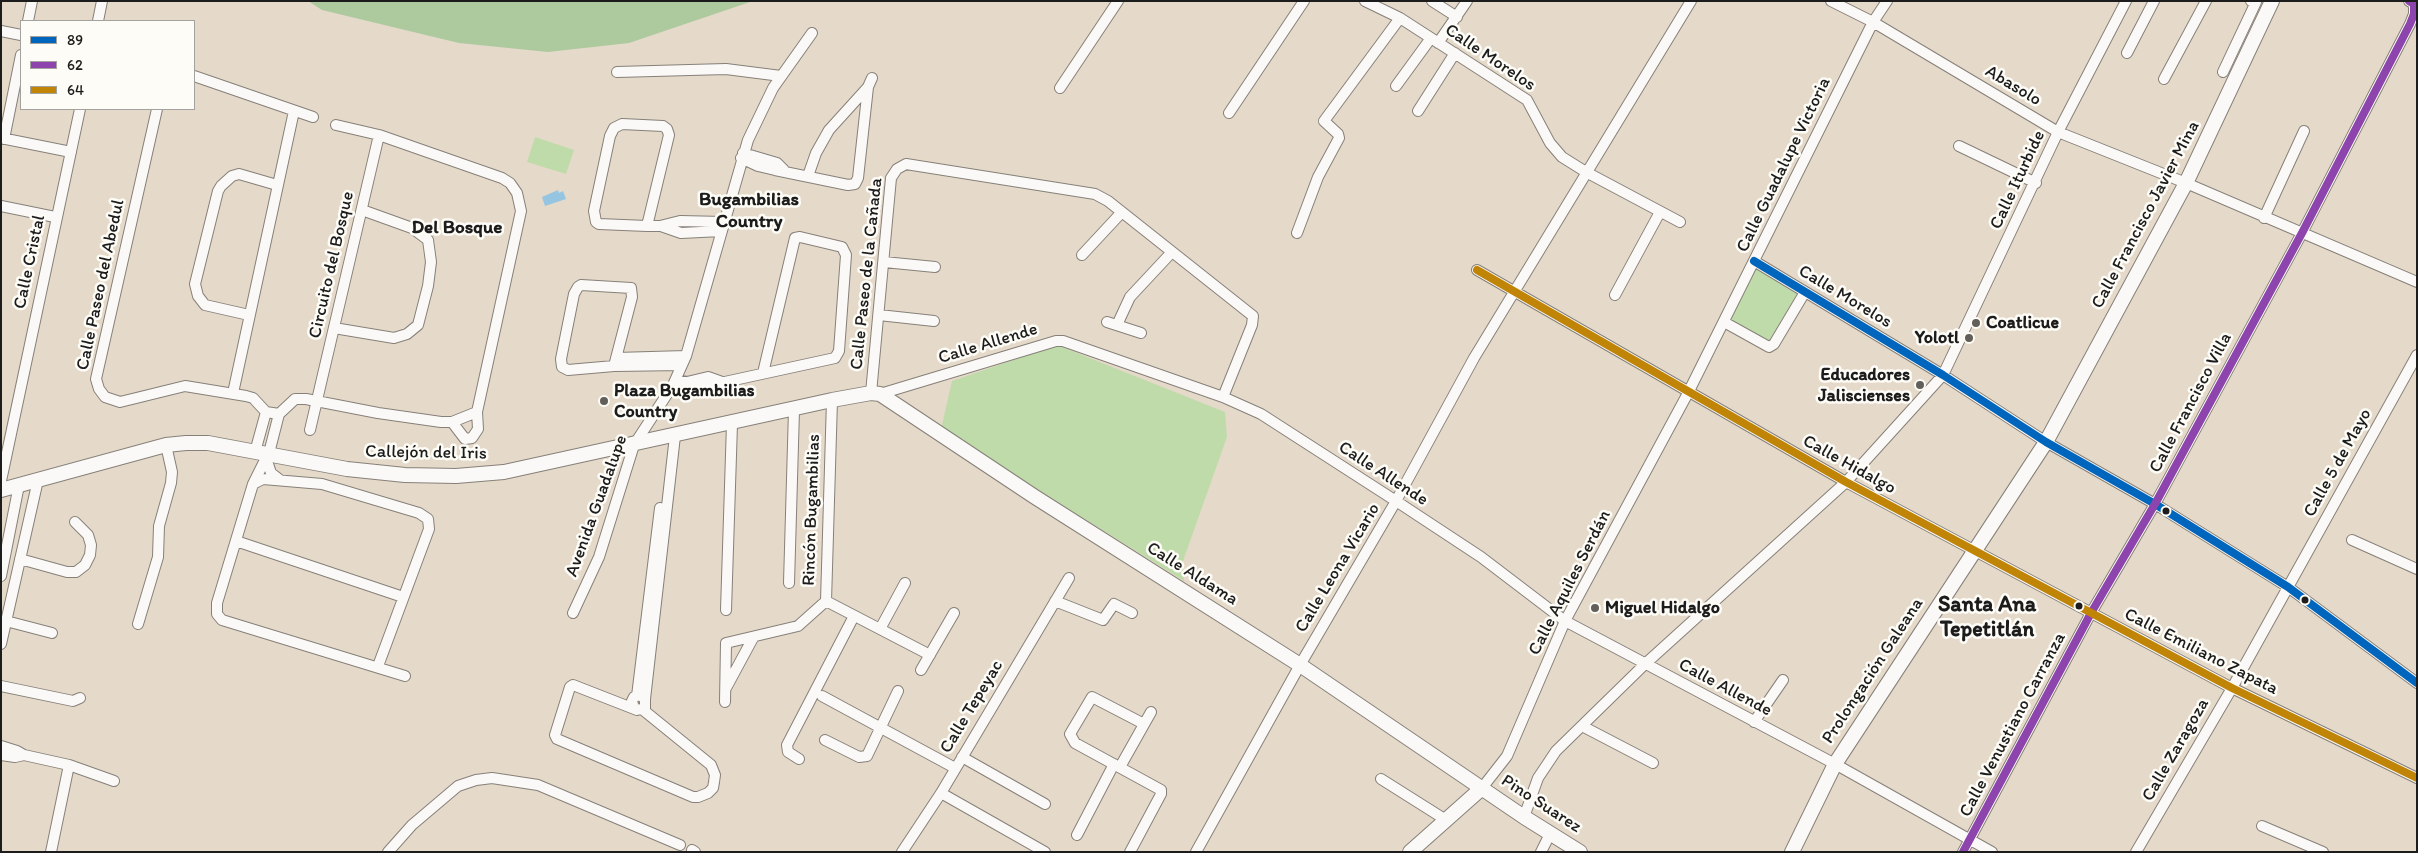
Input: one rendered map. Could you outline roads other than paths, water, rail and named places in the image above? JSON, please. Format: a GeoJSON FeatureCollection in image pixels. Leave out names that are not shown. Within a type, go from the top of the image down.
{"type":"FeatureCollection","features":[{"type":"Feature","properties":{"kind":"street"},"geometry":{"type":"LineString","coordinates":[[28,20],[32,1]]}},
{"type":"Feature","properties":{"kind":"street"},"geometry":{"type":"LineString","coordinates":[[98,20],[102,1]]}},
{"type":"Feature","properties":{"kind":"street"},"geometry":{"type":"LineString","coordinates":[[1060,88],[1118,1]]}},
{"type":"Feature","properties":{"kind":"street"},"geometry":{"type":"LineString","coordinates":[[1229,113],[1304,1]]}},
{"type":"Feature","properties":{"kind":"street","name":"Calle Morelos"},"geometry":{"type":"LineString","coordinates":[[1365,1],[1400,18],[1527,100],[1552,147],[1586,172],[1680,222]]}},
{"type":"Feature","properties":{"kind":"street"},"geometry":{"type":"LineString","coordinates":[[1432,1],[1457,17]]}},
{"type":"Feature","properties":{"kind":"street"},"geometry":{"type":"LineString","coordinates":[[1396,86],[1457,17],[1467,1]]}},
{"type":"Feature","properties":{"kind":"street","name":"Calle Leona Vicario"},"geometry":{"type":"LineString","coordinates":[[1196,852],[1300,665],[1396,501],[1474,358],[1586,172],[1658,60],[1691,1]]}},
{"type":"Feature","properties":{"kind":"street","name":"Abasolo"},"geometry":{"type":"LineString","coordinates":[[1831,1],[1873,22],[2058,132],[2186,183],[2417,282]]}},
{"type":"Feature","properties":{"kind":"street","name":"Calle Guadalupe Victoria"},"geometry":{"type":"LineString","coordinates":[[1688,393],[1873,22],[1887,1]]}},
{"type":"Feature","properties":{"kind":"street","name":"Calle Iturbide"},"geometry":{"type":"LineString","coordinates":[[1524,817],[1538,778],[1556,751],[1644,665],[1846,482],[1943,375],[2036,182],[2058,132],[2126,1]]}},
{"type":"Feature","properties":{"kind":"street"},"geometry":{"type":"LineString","coordinates":[[2128,53],[2154,1]]}},
{"type":"Feature","properties":{"kind":"street"},"geometry":{"type":"LineString","coordinates":[[2164,79],[2206,1]]}},
{"type":"Feature","properties":{"kind":"street"},"geometry":{"type":"LineString","coordinates":[[2223,72],[2256,2],[2251,1]]}},
{"type":"Feature","properties":{"kind":"street","name":"Calle Francisco Javier Mina"},"geometry":{"type":"LineString","coordinates":[[2046,442],[2186,183],[2272,1]]}},
{"type":"Feature","properties":{"kind":"street","name":"Calle Francisco Villa"},"geometry":{"type":"LineString","coordinates":[[2091,613],[2155,504],[2302,233],[2410,24],[2414,14],[2414,4],[2409,1]]}},
{"type":"Feature","properties":{"kind":"street"},"geometry":{"type":"LineString","coordinates":[[1297,233],[1318,177],[1339,138],[1338,134],[1324,121],[1400,18]]}},
{"type":"Feature","properties":{"kind":"street"},"geometry":{"type":"LineString","coordinates":[[1,31],[20,35]]}},
{"type":"Feature","properties":{"kind":"street","name":"Avenida Guadalupe"},"geometry":{"type":"LineString","coordinates":[[573,613],[599,557],[634,445],[675,382],[684,361],[742,156],[759,114],[780,76],[812,33]]}},
{"type":"Feature","properties":{"kind":"street"},"geometry":{"type":"LineString","coordinates":[[1418,111],[1455,53]]}},
{"type":"Feature","properties":{"kind":"street"},"geometry":{"type":"LineString","coordinates":[[20,60],[3,138],[70,152]]}},
{"type":"Feature","properties":{"kind":"street"},"geometry":{"type":"LineString","coordinates":[[617,72],[726,69],[780,76]]}},
{"type":"Feature","properties":{"kind":"street"},"geometry":{"type":"LineString","coordinates":[[195,76],[313,117]]}},
{"type":"Feature","properties":{"kind":"street"},"geometry":{"type":"LineString","coordinates":[[742,156],[758,166],[848,185],[857,182],[870,83],[829,130],[816,153],[808,176]]}},
{"type":"Feature","properties":{"kind":"street","name":"Calle Cristal"},"geometry":{"type":"LineString","coordinates":[[1,481],[55,217],[80,110]]}},
{"type":"Feature","properties":{"kind":"street","name":"Calle Paseo del Abedul"},"geometry":{"type":"LineString","coordinates":[[157,110],[96,379],[99,389],[105,397],[120,402],[185,386],[253,398],[266,412]]}},
{"type":"Feature","properties":{"kind":"street"},"geometry":{"type":"LineString","coordinates":[[233,393],[294,111]]}},
{"type":"Feature","properties":{"kind":"street"},"geometry":{"type":"LineString","coordinates":[[647,226],[669,135],[667,129],[663,126],[622,124],[614,128],[610,136],[594,219],[599,224],[647,226],[660,226],[680,221],[722,227]]}},
{"type":"Feature","properties":{"kind":"street"},"geometry":{"type":"LineString","coordinates":[[336,125],[379,135],[502,178],[510,183],[517,193],[522,210],[477,412],[478,429],[472,438],[465,438],[452,422]]}},
{"type":"Feature","properties":{"kind":"street"},"geometry":{"type":"LineString","coordinates":[[2264,218],[2304,131]]}},
{"type":"Feature","properties":{"kind":"street","name":"Circuito del Bosque"},"geometry":{"type":"LineString","coordinates":[[310,430],[379,135]]}},
{"type":"Feature","properties":{"kind":"street"},"geometry":{"type":"LineString","coordinates":[[1960,146],[2036,182]]}},
{"type":"Feature","properties":{"kind":"street","name":"Calle Paseo de la Cañada"},"geometry":{"type":"LineString","coordinates":[[875,394],[879,315],[891,178],[897,169],[906,164],[1095,194],[1122,212],[1253,316],[1252,325],[1223,397]]}},
{"type":"Feature","properties":{"kind":"street"},"geometry":{"type":"LineString","coordinates":[[250,315],[205,305],[198,296],[195,284],[218,191],[222,186],[232,176],[239,174],[277,185]]}},
{"type":"Feature","properties":{"kind":"street"},"geometry":{"type":"LineString","coordinates":[[1,206],[55,217]]}},
{"type":"Feature","properties":{"kind":"street"},"geometry":{"type":"LineString","coordinates":[[334,328],[394,338],[406,334],[418,325],[428,286],[431,262],[428,240],[412,228],[362,210]]}},
{"type":"Feature","properties":{"kind":"street"},"geometry":{"type":"LineString","coordinates":[[1082,255],[1122,212]]}},
{"type":"Feature","properties":{"kind":"street"},"geometry":{"type":"LineString","coordinates":[[1615,295],[1660,212]]}},
{"type":"Feature","properties":{"kind":"street"},"geometry":{"type":"LineString","coordinates":[[675,382],[687,382],[708,377],[722,382],[833,359],[837,356],[846,255],[842,247],[800,236],[795,238],[762,373]]}},
{"type":"Feature","properties":{"kind":"street"},"geometry":{"type":"LineString","coordinates":[[1141,333],[1112,324],[1130,297],[1172,252]]}},
{"type":"Feature","properties":{"kind":"street","name":"Calle Morelos"},"geometry":{"type":"LineString","coordinates":[[1754,261],[1943,375],[2046,442],[2155,504],[2288,587],[2417,683]]}},
{"type":"Feature","properties":{"kind":"street"},"geometry":{"type":"LineString","coordinates":[[884,262],[935,267]]}},
{"type":"Feature","properties":{"kind":"street","name":"Calle Hidalgo"},"geometry":{"type":"LineString","coordinates":[[1477,270],[1688,393],[1973,551]]}},
{"type":"Feature","properties":{"kind":"street"},"geometry":{"type":"LineString","coordinates":[[615,362],[632,297],[631,288],[585,284],[578,287],[574,294],[561,359],[562,367],[568,370],[615,362],[684,361]]}},
{"type":"Feature","properties":{"kind":"street"},"geometry":{"type":"LineString","coordinates":[[1724,322],[1769,347],[1774,344],[1805,292]]}},
{"type":"Feature","properties":{"kind":"street"},"geometry":{"type":"LineString","coordinates":[[879,315],[934,321]]}},
{"type":"Feature","properties":{"kind":"street","name":"Calle Allende"},"geometry":{"type":"LineString","coordinates":[[875,394],[1056,341],[1063,341],[1223,397],[1261,414],[1396,501],[1481,557],[1565,621],[1644,665],[1835,764],[1992,852]]}},
{"type":"Feature","properties":{"kind":"street","name":"Calle 5 de Mayo"},"geometry":{"type":"LineString","coordinates":[[2288,587],[2417,356]]}},
{"type":"Feature","properties":{"kind":"street","name":"Calle Aquiles Serdán"},"geometry":{"type":"LineString","coordinates":[[1482,788],[1507,756],[1565,621],[1688,393]]}},
{"type":"Feature","properties":{"kind":"street","name":"Callejón del Iris"},"geometry":{"type":"LineString","coordinates":[[1,490],[166,445],[208,443],[347,469],[405,475],[456,476],[504,472],[732,424],[832,400],[875,394]]}},
{"type":"Feature","properties":{"kind":"street","name":"Calle Aldama"},"geometry":{"type":"LineString","coordinates":[[875,394],[1300,665],[1482,788]]}},
{"type":"Feature","properties":{"kind":"street"},"geometry":{"type":"LineString","coordinates":[[262,453],[279,414],[295,399],[317,401],[378,413],[452,422],[477,412]]}},
{"type":"Feature","properties":{"kind":"street","name":"Rincón Bugambilias"},"geometry":{"type":"LineString","coordinates":[[724,702],[726,689],[726,643],[798,626],[826,602],[832,400]]}},
{"type":"Feature","properties":{"kind":"street"},"geometry":{"type":"LineString","coordinates":[[789,583],[794,410]]}},
{"type":"Feature","properties":{"kind":"street"},"geometry":{"type":"LineString","coordinates":[[279,414],[266,412],[260,468],[253,484],[217,603],[217,614],[219,618],[378,666],[405,676]]}},
{"type":"Feature","properties":{"kind":"street"},"geometry":{"type":"LineString","coordinates":[[726,610],[732,424]]}},
{"type":"Feature","properties":{"kind":"street"},"geometry":{"type":"LineString","coordinates":[[638,709],[573,685],[570,687],[554,735],[557,738],[693,796],[698,797],[708,793],[713,788],[714,782],[711,765],[638,709],[632,701],[641,697],[672,437]]}},
{"type":"Feature","properties":{"kind":"street","name":"Prolongación Galeana"},"geometry":{"type":"LineString","coordinates":[[1792,852],[1835,764],[2046,442]]}},
{"type":"Feature","properties":{"kind":"street"},"geometry":{"type":"LineString","coordinates":[[138,624],[158,557],[159,526],[171,483],[172,472],[166,445]]}},
{"type":"Feature","properties":{"kind":"street"},"geometry":{"type":"LineString","coordinates":[[262,453],[269,469],[280,480]]}},
{"type":"Feature","properties":{"kind":"street"},"geometry":{"type":"LineString","coordinates":[[253,484],[263,479],[322,484],[419,513],[428,520],[429,529],[378,666]]}},
{"type":"Feature","properties":{"kind":"street"},"geometry":{"type":"LineString","coordinates":[[1,644],[38,480]]}},
{"type":"Feature","properties":{"kind":"street"},"geometry":{"type":"LineString","coordinates":[[1,576],[4,552],[19,485]]}},
{"type":"Feature","properties":{"kind":"street"},"geometry":{"type":"LineString","coordinates":[[20,559],[67,572],[76,572],[85,565],[90,555],[91,545],[88,536],[76,522]]}},
{"type":"Feature","properties":{"kind":"street"},"geometry":{"type":"LineString","coordinates":[[11,526],[27,529]]}},
{"type":"Feature","properties":{"kind":"street"},"geometry":{"type":"LineString","coordinates":[[2352,540],[2417,569]]}},
{"type":"Feature","properties":{"kind":"street"},"geometry":{"type":"LineString","coordinates":[[236,541],[403,597]]}},
{"type":"Feature","properties":{"kind":"street","name":"Calle Emiliano Zapata"},"geometry":{"type":"LineString","coordinates":[[1973,551],[2232,688],[2417,778]]}},
{"type":"Feature","properties":{"kind":"street","name":"Calle Tepeyac"},"geometry":{"type":"LineString","coordinates":[[902,852],[941,793],[1068,578]]}},
{"type":"Feature","properties":{"kind":"street"},"geometry":{"type":"LineString","coordinates":[[880,629],[905,583]]}},
{"type":"Feature","properties":{"kind":"street","name":"Calle Zaragoza"},"geometry":{"type":"LineString","coordinates":[[2136,852],[2232,688],[2288,587]]}},
{"type":"Feature","properties":{"kind":"street"},"geometry":{"type":"LineString","coordinates":[[1055,601],[1103,620],[1107,618],[1114,604],[1132,613]]}},
{"type":"Feature","properties":{"kind":"street"},"geometry":{"type":"LineString","coordinates":[[826,602],[930,655]]}},
{"type":"Feature","properties":{"kind":"street"},"geometry":{"type":"LineString","coordinates":[[921,670],[954,613]]}},
{"type":"Feature","properties":{"kind":"street","name":"Calle Venustiano Carranza"},"geometry":{"type":"LineString","coordinates":[[1963,852],[2091,613]]}},
{"type":"Feature","properties":{"kind":"street"},"geometry":{"type":"LineString","coordinates":[[799,759],[788,752],[787,744],[854,616]]}},
{"type":"Feature","properties":{"kind":"street"},"geometry":{"type":"LineString","coordinates":[[6,621],[52,634]]}},
{"type":"Feature","properties":{"kind":"street"},"geometry":{"type":"LineString","coordinates":[[726,689],[753,638]]}},
{"type":"Feature","properties":{"kind":"street"},"geometry":{"type":"LineString","coordinates":[[1754,722],[1783,680]]}},
{"type":"Feature","properties":{"kind":"street"},"geometry":{"type":"LineString","coordinates":[[1,686],[73,700],[80,698]]}},
{"type":"Feature","properties":{"kind":"street"},"geometry":{"type":"LineString","coordinates":[[825,740],[859,757],[865,758],[898,691]]}},
{"type":"Feature","properties":{"kind":"street"},"geometry":{"type":"LineString","coordinates":[[822,696],[955,768]]}},
{"type":"Feature","properties":{"kind":"street"},"geometry":{"type":"LineString","coordinates":[[1130,852],[1161,794],[1161,790],[1075,743],[1071,737],[1072,731],[1092,697],[1144,724]]}},
{"type":"Feature","properties":{"kind":"street"},"geometry":{"type":"LineString","coordinates":[[1077,834],[1117,765],[1151,712]]}},
{"type":"Feature","properties":{"kind":"street"},"geometry":{"type":"LineString","coordinates":[[1582,726],[1653,763]]}},
{"type":"Feature","properties":{"kind":"street"},"geometry":{"type":"LineString","coordinates":[[1,746],[24,755],[69,765],[114,781]]}},
{"type":"Feature","properties":{"kind":"street"},"geometry":{"type":"LineString","coordinates":[[1,755],[15,757],[24,755]]}},
{"type":"Feature","properties":{"kind":"street"},"geometry":{"type":"LineString","coordinates":[[962,757],[1045,804]]}},
{"type":"Feature","properties":{"kind":"street"},"geometry":{"type":"LineString","coordinates":[[51,852],[69,765]]}},
{"type":"Feature","properties":{"kind":"street"},"geometry":{"type":"LineString","coordinates":[[388,852],[412,825],[458,786],[476,780],[492,778],[538,786],[680,845]]}},
{"type":"Feature","properties":{"kind":"street"},"geometry":{"type":"LineString","coordinates":[[1381,779],[1446,820]]}},
{"type":"Feature","properties":{"kind":"street"},"geometry":{"type":"LineString","coordinates":[[1410,852],[1482,788]]}},
{"type":"Feature","properties":{"kind":"street","name":"Pino Suarez"},"geometry":{"type":"LineString","coordinates":[[1482,788],[1580,852]]}},
{"type":"Feature","properties":{"kind":"street"},"geometry":{"type":"LineString","coordinates":[[941,793],[1045,852]]}},
{"type":"Feature","properties":{"kind":"street"},"geometry":{"type":"LineString","coordinates":[[2262,826],[2323,852]]}},
{"type":"Feature","properties":{"kind":"street"},"geometry":{"type":"LineString","coordinates":[[1541,852],[1550,834]]}},
{"type":"Feature","properties":{"kind":"water"},"geometry":{"type":"Polygon","coordinates":[[[558,190],[559,193],[563,191],[566,199],[545,206],[542,197],[558,190]]]}},
{"type":"Feature","properties":{"kind":"place","name":"Coatlicue"},"geometry":{"type":"Point","coordinates":[1976,323]}},
{"type":"Feature","properties":{"kind":"place","name":"Yolotl"},"geometry":{"type":"Point","coordinates":[1969,338]}},
{"type":"Feature","properties":{"kind":"place","name":"Educadores Jaliscienses"},"geometry":{"type":"Point","coordinates":[1920,385]}},
{"type":"Feature","properties":{"kind":"place","name":"Plaza Bugambilias Country"},"geometry":{"type":"Point","coordinates":[604,401]}},
{"type":"Feature","properties":{"kind":"place","name":"Miguel Hidalgo"},"geometry":{"type":"Point","coordinates":[1595,608]}},
{"type":"Feature","properties":{"kind":"district","name":"Bugambilias Country"},"geometry":{"type":"Point","coordinates":[749,211]}},
{"type":"Feature","properties":{"kind":"district","name":"Del Bosque"},"geometry":{"type":"Point","coordinates":[457,228]}},
{"type":"Feature","properties":{"kind":"district","name":"Santa Ana Tepetitlán"},"geometry":{"type":"Point","coordinates":[1987,618]}}]}
